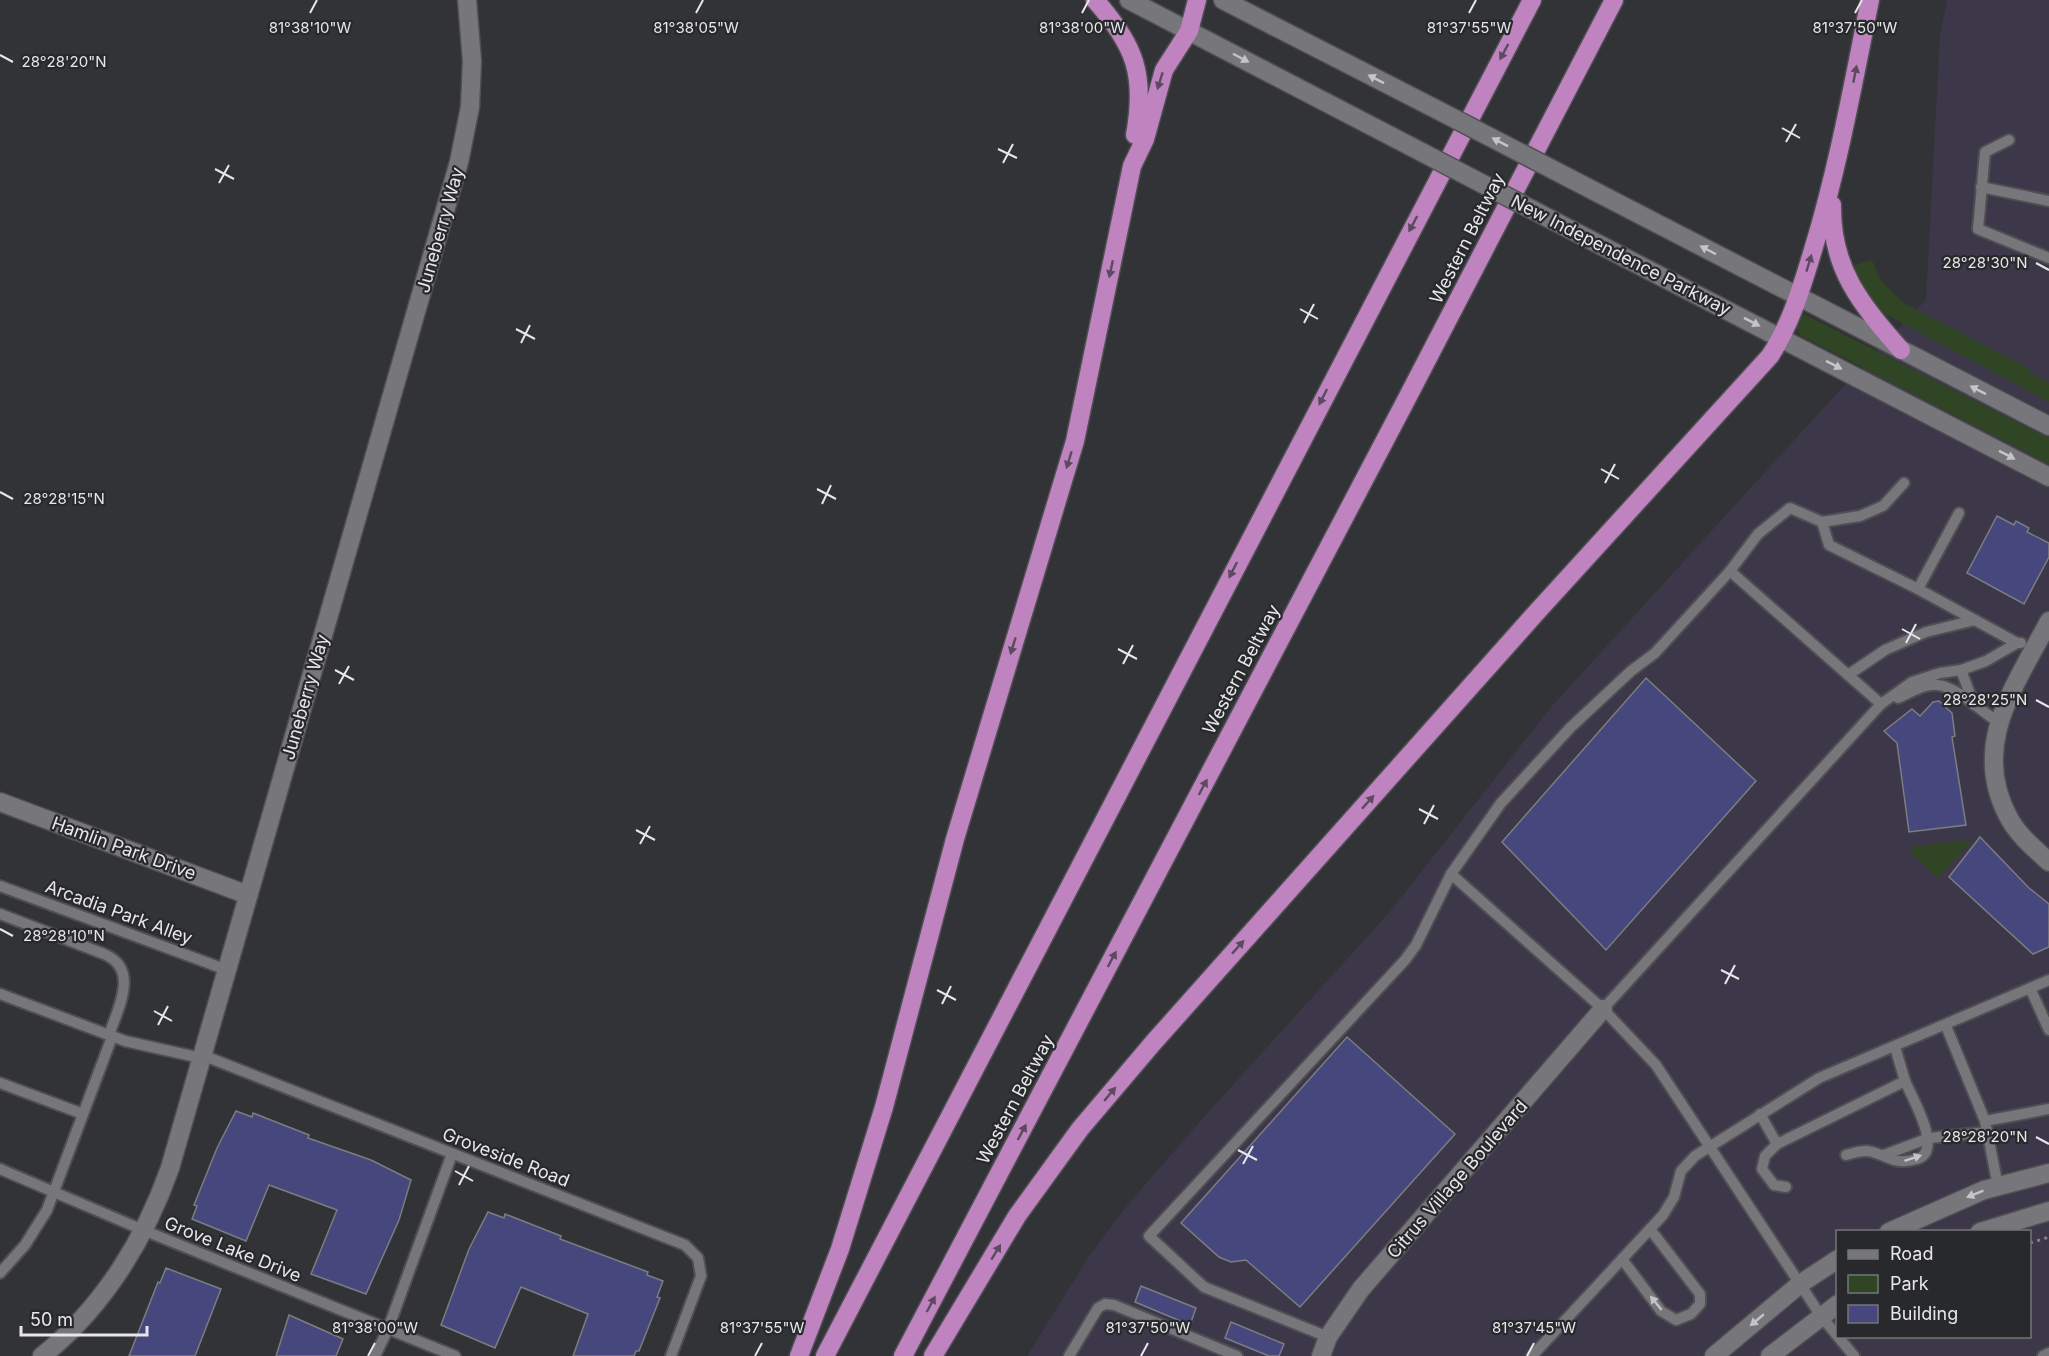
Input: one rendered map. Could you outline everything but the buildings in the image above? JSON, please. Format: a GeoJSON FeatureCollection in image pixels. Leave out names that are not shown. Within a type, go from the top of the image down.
{"type":"FeatureCollection","features":[{"type":"Feature","properties":{"kind":"highway"},"geometry":{"type":"LineString","coordinates":[[800,1356],[840,1248],[884,1107],[955,839],[1075,441],[1132,166],[1140,83],[1127,41],[1095,0]]}},
{"type":"Feature","properties":{"kind":"highway"},"geometry":{"type":"LineString","coordinates":[[1132,166],[1145,139],[1164,70],[1189,31],[1197,0]]}},
{"type":"Feature","properties":{"kind":"highway"},"geometry":{"type":"LineString","coordinates":[[825,1356],[1532,0]]}},
{"type":"Feature","properties":{"kind":"highway","name":"Western Beltway"},"geometry":{"type":"LineString","coordinates":[[903,1356],[1614,0]]}},
{"type":"Feature","properties":{"kind":"highway"},"geometry":{"type":"LineString","coordinates":[[933,1356],[1017,1216],[1080,1129],[1153,1043],[1535,614],[1770,356],[1782,338],[1832,188],[1870,0]]}},
{"type":"Feature","properties":{"kind":"highway"},"geometry":{"type":"LineString","coordinates":[[1832,188],[1832,219],[1836,247],[1847,278],[1862,305],[1901,350]]}},
{"type":"Feature","properties":{"kind":"main road","name":"Juneberry Way"},"geometry":{"type":"LineString","coordinates":[[45,1355],[99,1299],[143,1230],[170,1167],[459,162],[470,107],[472,61],[467,0]]}},
{"type":"Feature","properties":{"kind":"main road","name":"New Independence Parkway"},"geometry":{"type":"LineString","coordinates":[[1129,0],[2049,477]]}},
{"type":"Feature","properties":{"kind":"main road"},"geometry":{"type":"LineString","coordinates":[[1224,0],[2049,426]]}},
{"type":"Feature","properties":{"kind":"main road"},"geometry":{"type":"LineString","coordinates":[[2049,621],[1998,722],[1994,736],[1993,764],[1998,794],[2010,820],[2049,862]]}},
{"type":"Feature","properties":{"kind":"main road","name":"Hamlin Park Drive"},"geometry":{"type":"LineString","coordinates":[[0,802],[248,895]]}},
{"type":"Feature","properties":{"kind":"main road","name":"Citrus Village Boulevard"},"geometry":{"type":"LineString","coordinates":[[1321,1356],[1328,1337],[1361,1289],[1603,1009]]}},
{"type":"Feature","properties":{"kind":"main road"},"geometry":{"type":"LineString","coordinates":[[1893,1230],[1932,1211],[1998,1186],[2049,1173]]}},
{"type":"Feature","properties":{"kind":"main road"},"geometry":{"type":"LineString","coordinates":[[1987,1230],[2049,1211]]}},
{"type":"Feature","properties":{"kind":"main road"},"geometry":{"type":"LineString","coordinates":[[1714,1356],[1800,1284],[1836,1260]]}},
{"type":"Feature","properties":{"kind":"main road"},"geometry":{"type":"LineString","coordinates":[[1770,1356],[1836,1305]]}},
{"type":"Feature","properties":{"kind":"lane"},"geometry":{"type":"LineString","coordinates":[[2009,140],[1985,152],[1978,229],[2049,258]]}},
{"type":"Feature","properties":{"kind":"lane"},"geometry":{"type":"LineString","coordinates":[[1981,187],[2049,201]]}},
{"type":"Feature","properties":{"kind":"lane"},"geometry":{"type":"LineString","coordinates":[[1328,1337],[1204,1287],[1149,1236],[1405,960],[1416,945],[1451,874],[1501,803],[1570,728],[1631,671],[1660,649],[1730,571],[1758,534],[1791,508],[1821,522],[1860,516],[1882,506],[1904,483]]}},
{"type":"Feature","properties":{"kind":"lane"},"geometry":{"type":"LineString","coordinates":[[1918,589],[1959,513]]}},
{"type":"Feature","properties":{"kind":"lane"},"geometry":{"type":"LineString","coordinates":[[1821,522],[1829,545],[1918,589],[2017,643],[2036,646]]}},
{"type":"Feature","properties":{"kind":"lane"},"geometry":{"type":"LineString","coordinates":[[1730,571],[1881,704]]}},
{"type":"Feature","properties":{"kind":"lane"},"geometry":{"type":"LineString","coordinates":[[1848,675],[1885,650],[1926,632],[1975,620]]}},
{"type":"Feature","properties":{"kind":"lane"},"geometry":{"type":"LineString","coordinates":[[1603,1009],[1881,704],[1912,682],[1940,673],[1961,670],[1986,661],[2017,643]]}},
{"type":"Feature","properties":{"kind":"lane"},"geometry":{"type":"LineString","coordinates":[[1961,670],[1974,705]]}},
{"type":"Feature","properties":{"kind":"lane"},"geometry":{"type":"LineString","coordinates":[[1881,704],[1927,686],[1938,685],[1948,688],[1998,722]]}},
{"type":"Feature","properties":{"kind":"lane"},"geometry":{"type":"LineString","coordinates":[[1451,874],[1603,1009],[1656,1065],[1821,1316],[1836,1334]]}},
{"type":"Feature","properties":{"kind":"lane","name":"Arcadia Park Alley"},"geometry":{"type":"LineString","coordinates":[[0,886],[226,970]]}},
{"type":"Feature","properties":{"kind":"lane"},"geometry":{"type":"LineString","coordinates":[[0,914],[104,954],[120,963],[124,975],[124,985],[110,1036],[54,1192],[32,1236],[0,1273]]}},
{"type":"Feature","properties":{"kind":"lane"},"geometry":{"type":"LineString","coordinates":[[1533,1356],[1663,1215],[1674,1197],[1681,1171],[1709,1146],[1819,1078],[1946,1026],[2049,980]]}},
{"type":"Feature","properties":{"kind":"lane"},"geometry":{"type":"LineString","coordinates":[[2030,988],[2049,1030]]}},
{"type":"Feature","properties":{"kind":"lane","name":"Groveside Road"},"geometry":{"type":"LineString","coordinates":[[0,994],[110,1036],[202,1056],[674,1239],[690,1249],[700,1264],[700,1276],[671,1356]]}},
{"type":"Feature","properties":{"kind":"lane"},"geometry":{"type":"LineString","coordinates":[[1946,1026],[1986,1126],[1998,1186]]}},
{"type":"Feature","properties":{"kind":"lane"},"geometry":{"type":"LineString","coordinates":[[1846,1155],[1866,1149],[1904,1162],[1919,1159],[1928,1151],[1929,1138],[1905,1082],[1895,1047]]}},
{"type":"Feature","properties":{"kind":"lane"},"geometry":{"type":"LineString","coordinates":[[1786,1186],[1774,1185],[1762,1168],[1765,1155],[1777,1144],[1905,1082]]}},
{"type":"Feature","properties":{"kind":"lane"},"geometry":{"type":"LineString","coordinates":[[0,1083],[83,1114]]}},
{"type":"Feature","properties":{"kind":"lane"},"geometry":{"type":"LineString","coordinates":[[1884,1155],[1929,1138],[2049,1109]]}},
{"type":"Feature","properties":{"kind":"lane"},"geometry":{"type":"LineString","coordinates":[[1760,1114],[1777,1144]]}},
{"type":"Feature","properties":{"kind":"lane"},"geometry":{"type":"LineString","coordinates":[[375,1356],[388,1329],[452,1154]]}},
{"type":"Feature","properties":{"kind":"lane","name":"Grove Lake Drive"},"geometry":{"type":"LineString","coordinates":[[0,1169],[143,1230],[455,1356]]}},
{"type":"Feature","properties":{"kind":"lane"},"geometry":{"type":"LineString","coordinates":[[1622,1259],[1661,1311],[1676,1320],[1691,1314],[1700,1304],[1700,1294],[1650,1229]]}},
{"type":"Feature","properties":{"kind":"lane"},"geometry":{"type":"LineString","coordinates":[[1069,1356],[1098,1308],[1105,1304],[1114,1305],[1236,1356]]}},
{"type":"Feature","properties":{"kind":"lane"},"geometry":{"type":"LineString","coordinates":[[1839,1338],[1854,1356]]}},
{"type":"Feature","properties":{"kind":"lane"},"geometry":{"type":"LineString","coordinates":[[2043,1356],[2049,1353]]}},
{"type":"Feature","properties":{"kind":"path"},"geometry":{"type":"LineString","coordinates":[[2031,1243],[2049,1237]]}},
{"type":"Feature","properties":{"kind":"shaded area"},"geometry":{"type":"Polygon","coordinates":[[[1947,0],[2049,0],[2049,1356],[1027,1356],[1088,1258],[1125,1208],[1211,1109],[1388,914],[1552,706],[1829,402],[1926,300],[1940,35],[1947,0]]]}},
{"type":"Feature","properties":{"kind":"green space"},"geometry":{"type":"Polygon","coordinates":[[[1872,260],[1880,280],[1904,303],[2030,369],[2029,372],[2049,383],[2049,402],[1885,314],[1863,290],[1851,266],[1872,260]]]}},
{"type":"Feature","properties":{"kind":"green space"},"geometry":{"type":"Polygon","coordinates":[[[1805,315],[2049,438],[2049,464],[1800,335],[1795,325],[1797,318],[1805,315]]]}},
{"type":"Feature","properties":{"kind":"green space"},"geometry":{"type":"Polygon","coordinates":[[[1972,840],[1938,878],[1910,852],[1914,846],[1972,840]]]}}]}
